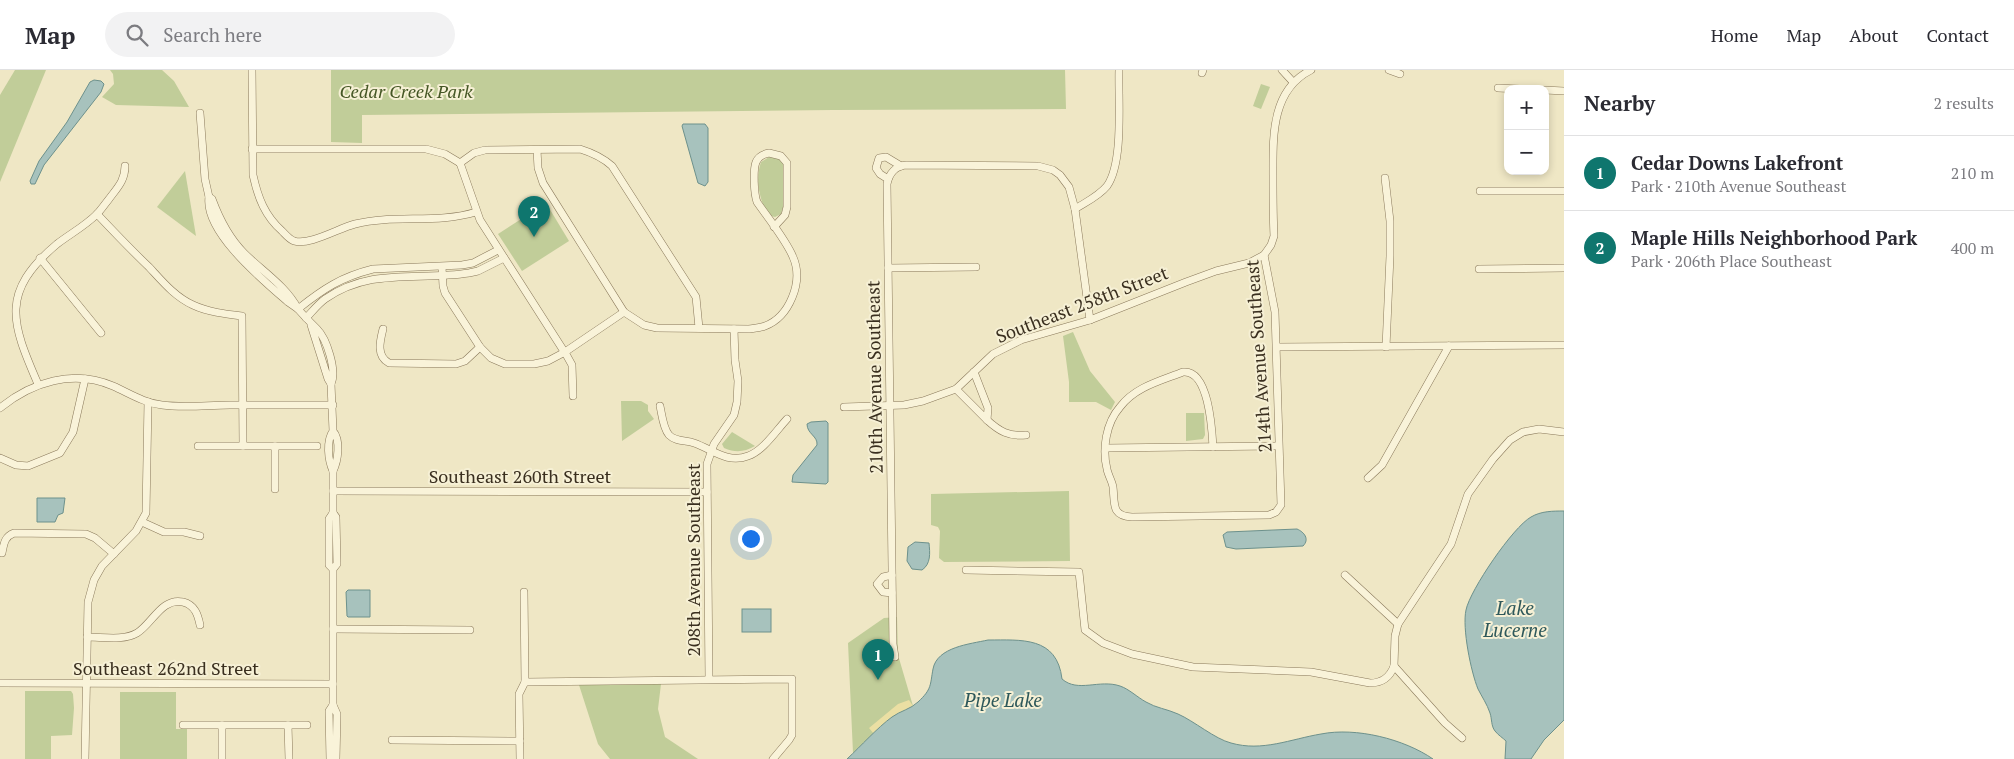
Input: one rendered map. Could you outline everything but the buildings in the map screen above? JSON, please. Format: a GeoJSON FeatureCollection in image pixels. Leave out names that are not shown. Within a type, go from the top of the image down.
{"type":"FeatureCollection","features":[{"type":"Feature","properties":{"kind":"street"},"geometry":{"type":"LineString","coordinates":[[252,70],[253,175],[263,209],[276,226],[290,239],[300,242],[310,241],[337,229],[382,219],[452,218],[476,212]]}},
{"type":"Feature","properties":{"kind":"street"},"geometry":{"type":"LineString","coordinates":[[1075,208],[1095,197],[1107,186],[1116,163],[1118,145],[1118,70]]}},
{"type":"Feature","properties":{"kind":"street"},"geometry":{"type":"LineString","coordinates":[[1282,70],[1293,82],[1311,70]]}},
{"type":"Feature","properties":{"kind":"street"},"geometry":{"type":"LineString","coordinates":[[1388,70],[1400,74]]}},
{"type":"Feature","properties":{"kind":"street","name":"214th Avenue Southeast"},"geometry":{"type":"LineString","coordinates":[[1106,448],[1107,469],[1113,485],[1114,505],[1117,512],[1124,517],[1269,515],[1276,512],[1281,505],[1278,446],[1277,347],[1273,300],[1264,255],[1271,245],[1274,236],[1272,139],[1274,123],[1279,106],[1293,82]]}},
{"type":"Feature","properties":{"kind":"street"},"geometry":{"type":"LineString","coordinates":[[1498,88],[1504,88]]}},
{"type":"Feature","properties":{"kind":"street"},"geometry":{"type":"LineString","coordinates":[[1549,90],[1564,91]]}},
{"type":"Feature","properties":{"kind":"street"},"geometry":{"type":"LineString","coordinates":[[200,114],[205,179],[209,197],[208,204],[212,215],[226,242],[288,302],[298,309],[311,325],[331,384],[333,431],[329,436],[330,463],[333,471],[333,513],[336,517],[336,564],[333,569],[332,629],[332,684],[333,705],[336,714],[336,759]]}},
{"type":"Feature","properties":{"kind":"street"},"geometry":{"type":"LineString","coordinates":[[252,149],[426,149],[445,154],[460,163],[476,212],[572,366],[573,396]]}},
{"type":"Feature","properties":{"kind":"street"},"geometry":{"type":"LineString","coordinates":[[460,163],[480,151],[580,149],[593,152],[603,158],[612,166],[696,297],[699,328]]}},
{"type":"Feature","properties":{"kind":"street"},"geometry":{"type":"LineString","coordinates":[[537,150],[538,168],[543,183],[624,312],[644,325],[657,328],[734,329],[764,327],[774,321],[786,310],[793,298],[796,270],[793,258],[757,202],[755,195],[755,164],[759,158],[769,153],[781,156],[787,163],[788,207],[785,215],[774,227]]}},
{"type":"Feature","properties":{"kind":"street"},"geometry":{"type":"LineString","coordinates":[[888,179],[877,171],[877,161],[886,157],[901,166],[1021,166],[1045,167],[1053,170],[1065,180],[1075,208],[1090,320]]}},
{"type":"Feature","properties":{"kind":"street"},"geometry":{"type":"LineString","coordinates":[[38,384],[19,340],[14,314],[14,301],[19,285],[30,268],[40,258],[97,214],[124,180],[125,166]]}},
{"type":"Feature","properties":{"kind":"street","name":"210th Avenue Southeast"},"geometry":{"type":"LineString","coordinates":[[895,657],[892,644],[888,179],[892,172],[901,166]]}},
{"type":"Feature","properties":{"kind":"street"},"geometry":{"type":"LineString","coordinates":[[1385,178],[1390,221],[1386,347]]}},
{"type":"Feature","properties":{"kind":"street"},"geometry":{"type":"LineString","coordinates":[[1480,191],[1564,191]]}},
{"type":"Feature","properties":{"kind":"street"},"geometry":{"type":"LineString","coordinates":[[97,214],[165,284],[182,298],[193,305],[207,310],[242,316],[242,446]]}},
{"type":"Feature","properties":{"kind":"street"},"geometry":{"type":"LineString","coordinates":[[306,318],[323,300],[361,281],[442,271],[473,263],[498,250]]}},
{"type":"Feature","properties":{"kind":"street","name":"Southeast 258th Street"},"geometry":{"type":"LineString","coordinates":[[844,407],[904,405],[923,401],[956,389],[994,354],[1014,343],[1090,320],[1216,271],[1250,263],[1264,255]]}},
{"type":"Feature","properties":{"kind":"street"},"geometry":{"type":"LineString","coordinates":[[40,258],[102,333]]}},
{"type":"Feature","properties":{"kind":"street"},"geometry":{"type":"LineString","coordinates":[[298,309],[325,287],[359,272],[387,268],[442,271],[460,275],[478,271],[504,258]]}},
{"type":"Feature","properties":{"kind":"street"},"geometry":{"type":"LineString","coordinates":[[888,268],[976,267]]}},
{"type":"Feature","properties":{"kind":"street"},"geometry":{"type":"LineString","coordinates":[[1479,269],[1564,268]]}},
{"type":"Feature","properties":{"kind":"street"},"geometry":{"type":"LineString","coordinates":[[442,271],[445,293],[480,347],[491,358],[505,364],[542,363],[565,352],[624,312]]}},
{"type":"Feature","properties":{"kind":"street"},"geometry":{"type":"LineString","coordinates":[[383,329],[380,342],[381,354],[388,363],[456,364],[465,361],[480,347]]}},
{"type":"Feature","properties":{"kind":"street","name":"208th Avenue Southeast"},"geometry":{"type":"LineString","coordinates":[[709,678],[707,464],[710,451],[734,415],[738,402],[738,381],[734,360],[734,329]]}},
{"type":"Feature","properties":{"kind":"street"},"geometry":{"type":"LineString","coordinates":[[1277,347],[1564,345]]}},
{"type":"Feature","properties":{"kind":"street"},"geometry":{"type":"LineString","coordinates":[[1368,478],[1382,465],[1448,346]]}},
{"type":"Feature","properties":{"kind":"street"},"geometry":{"type":"LineString","coordinates":[[974,372],[988,408],[987,420]]}},
{"type":"Feature","properties":{"kind":"street"},"geometry":{"type":"LineString","coordinates":[[1213,447],[1211,412],[1200,384],[1193,374],[1182,372],[1142,388],[1120,406],[1110,424],[1106,448],[1213,447],[1278,446]]}},
{"type":"Feature","properties":{"kind":"street"},"geometry":{"type":"LineString","coordinates":[[0,408],[20,393],[38,384],[61,379],[85,379],[102,382],[148,402],[176,406],[333,406]]}},
{"type":"Feature","properties":{"kind":"street"},"geometry":{"type":"LineString","coordinates":[[0,458],[16,465],[28,466],[60,453],[72,432],[85,379]]}},
{"type":"Feature","properties":{"kind":"street"},"geometry":{"type":"LineString","coordinates":[[956,389],[1002,432],[1017,436],[1026,434]]}},
{"type":"Feature","properties":{"kind":"street"},"geometry":{"type":"LineString","coordinates":[[85,759],[88,602],[90,590],[102,566],[142,522],[146,513],[148,402]]}},
{"type":"Feature","properties":{"kind":"street"},"geometry":{"type":"LineString","coordinates":[[660,406],[665,427],[670,437],[695,443],[732,459],[751,455],[787,420]]}},
{"type":"Feature","properties":{"kind":"street"},"geometry":{"type":"LineString","coordinates":[[966,570],[1079,572],[1085,630],[1103,644],[1132,654],[1193,667],[1311,672],[1376,683],[1386,678],[1394,666],[1395,636],[1398,624],[1451,544],[1468,494],[1493,459],[1510,440],[1523,432],[1539,429],[1564,432]]}},
{"type":"Feature","properties":{"kind":"street"},"geometry":{"type":"LineString","coordinates":[[198,446],[317,446]]}},
{"type":"Feature","properties":{"kind":"street"},"geometry":{"type":"LineString","coordinates":[[275,446],[276,489]]}},
{"type":"Feature","properties":{"kind":"street","name":"Southeast 260th Street"},"geometry":{"type":"LineString","coordinates":[[333,490],[707,492]]}},
{"type":"Feature","properties":{"kind":"street"},"geometry":{"type":"LineString","coordinates":[[142,522],[164,532],[184,532],[200,536]]}},
{"type":"Feature","properties":{"kind":"street"},"geometry":{"type":"LineString","coordinates":[[2,554],[5,540],[8,536],[14,534],[81,533],[95,538],[114,554]]}},
{"type":"Feature","properties":{"kind":"street"},"geometry":{"type":"LineString","coordinates":[[892,575],[882,576],[878,584],[883,592],[892,593]]}},
{"type":"Feature","properties":{"kind":"street"},"geometry":{"type":"LineString","coordinates":[[1345,575],[1398,624]]}},
{"type":"Feature","properties":{"kind":"street"},"geometry":{"type":"LineString","coordinates":[[520,759],[519,694],[525,682],[524,592]]}},
{"type":"Feature","properties":{"kind":"street"},"geometry":{"type":"LineString","coordinates":[[87,637],[119,638],[137,633],[163,607],[174,602],[186,602],[194,608],[200,625]]}},
{"type":"Feature","properties":{"kind":"street"},"geometry":{"type":"LineString","coordinates":[[332,629],[470,630]]}},
{"type":"Feature","properties":{"kind":"street"},"geometry":{"type":"LineString","coordinates":[[1394,666],[1445,723],[1462,738]]}},
{"type":"Feature","properties":{"kind":"street"},"geometry":{"type":"LineString","coordinates":[[525,682],[792,678],[792,734],[773,759]]}},
{"type":"Feature","properties":{"kind":"street","name":"Southeast 262nd Street"},"geometry":{"type":"LineString","coordinates":[[0,683],[332,684]]}},
{"type":"Feature","properties":{"kind":"street"},"geometry":{"type":"LineString","coordinates":[[330,759],[330,711],[333,705]]}},
{"type":"Feature","properties":{"kind":"street"},"geometry":{"type":"LineString","coordinates":[[183,725],[307,725]]}},
{"type":"Feature","properties":{"kind":"street"},"geometry":{"type":"LineString","coordinates":[[222,725],[222,759]]}},
{"type":"Feature","properties":{"kind":"street"},"geometry":{"type":"LineString","coordinates":[[288,725],[289,759]]}},
{"type":"Feature","properties":{"kind":"street"},"geometry":{"type":"LineString","coordinates":[[392,740],[520,741]]}},
{"type":"Feature","properties":{"kind":"green space"},"geometry":{"type":"Polygon","coordinates":[[[15,70],[46,70],[0,182],[0,95],[15,70]]]}},
{"type":"Feature","properties":{"kind":"green space"},"geometry":{"type":"Polygon","coordinates":[[[110,70],[162,70],[174,81],[189,107],[116,105],[102,97],[114,84],[113,74],[110,70]]]}},
{"type":"Feature","properties":{"kind":"green space","name":"Cedar Creek Park"},"geometry":{"type":"Polygon","coordinates":[[[331,70],[1065,70],[1066,109],[362,115],[362,143],[331,142],[331,70]]]}},
{"type":"Feature","properties":{"kind":"green space"},"geometry":{"type":"Polygon","coordinates":[[[1261,84],[1270,87],[1261,109],[1253,106],[1261,84]]]}},
{"type":"Feature","properties":{"kind":"green space"},"geometry":{"type":"Polygon","coordinates":[[[769,157],[779,159],[785,166],[784,204],[781,214],[775,217],[768,215],[762,202],[758,182],[761,162],[769,157]]]}},
{"type":"Feature","properties":{"kind":"green space"},"geometry":{"type":"Polygon","coordinates":[[[185,171],[196,236],[157,207],[185,171]]]}},
{"type":"Feature","properties":{"kind":"green space"},"geometry":{"type":"Polygon","coordinates":[[[546,203],[569,241],[522,271],[498,234],[546,203]]]}},
{"type":"Feature","properties":{"kind":"green space"},"geometry":{"type":"Polygon","coordinates":[[[1073,332],[1090,371],[1115,402],[1111,410],[1096,402],[1069,402],[1069,382],[1063,336],[1073,332]]]}},
{"type":"Feature","properties":{"kind":"green space"},"geometry":{"type":"Polygon","coordinates":[[[621,401],[641,401],[648,405],[648,411],[654,419],[622,441],[621,401]]]}},
{"type":"Feature","properties":{"kind":"green space"},"geometry":{"type":"Polygon","coordinates":[[[1186,413],[1204,413],[1205,435],[1203,439],[1186,441],[1186,413]]]}},
{"type":"Feature","properties":{"kind":"green space"},"geometry":{"type":"Polygon","coordinates":[[[732,432],[755,446],[740,451],[724,448],[722,444],[732,432]]]}},
{"type":"Feature","properties":{"kind":"green space"},"geometry":{"type":"Polygon","coordinates":[[[1069,491],[1070,561],[944,562],[939,558],[940,531],[938,527],[931,525],[931,494],[1069,491]]]}},
{"type":"Feature","properties":{"kind":"green space"},"geometry":{"type":"Polygon","coordinates":[[[897,617],[898,655],[913,706],[892,717],[853,753],[848,643],[884,618],[897,617]]]}},
{"type":"Feature","properties":{"kind":"green space"},"geometry":{"type":"Polygon","coordinates":[[[661,684],[658,709],[665,737],[698,759],[610,759],[598,744],[579,685],[661,684]]]}},
{"type":"Feature","properties":{"kind":"green space"},"geometry":{"type":"Polygon","coordinates":[[[25,691],[71,691],[73,694],[72,735],[51,736],[51,759],[25,759],[25,691]]]}},
{"type":"Feature","properties":{"kind":"green space"},"geometry":{"type":"Polygon","coordinates":[[[120,692],[176,692],[176,729],[187,729],[187,759],[120,759],[120,692]]]}},
{"type":"Feature","properties":{"kind":"sand"},"geometry":{"type":"Polygon","coordinates":[[[909,700],[913,706],[892,717],[874,734],[869,728],[898,704],[909,700]]]}},
{"type":"Feature","properties":{"kind":"water"},"geometry":{"type":"Polygon","coordinates":[[[94,80],[101,81],[104,84],[101,92],[44,165],[35,184],[31,184],[30,181],[39,161],[67,122],[90,82],[94,80]]]}},
{"type":"Feature","properties":{"kind":"water"},"geometry":{"type":"Polygon","coordinates":[[[683,124],[705,124],[708,128],[708,182],[705,186],[698,183],[683,124]]]}},
{"type":"Feature","properties":{"kind":"water"},"geometry":{"type":"Polygon","coordinates":[[[826,421],[828,423],[828,482],[826,484],[792,482],[793,475],[817,445],[816,439],[807,427],[807,424],[826,421]]]}},
{"type":"Feature","properties":{"kind":"water"},"geometry":{"type":"Polygon","coordinates":[[[37,498],[65,498],[63,513],[58,515],[55,522],[37,522],[37,498]]]}},
{"type":"Feature","properties":{"kind":"water","name":"Lake Lucerne"},"geometry":{"type":"Polygon","coordinates":[[[1551,511],[1564,511],[1564,720],[1544,740],[1531,759],[1505,759],[1506,741],[1492,725],[1491,715],[1478,689],[1473,672],[1466,638],[1466,610],[1475,588],[1493,560],[1523,523],[1539,514],[1551,511]]]}},
{"type":"Feature","properties":{"kind":"water"},"geometry":{"type":"Polygon","coordinates":[[[1297,529],[1306,538],[1303,546],[1236,549],[1226,547],[1223,535],[1227,532],[1297,529]]]}},
{"type":"Feature","properties":{"kind":"water"},"geometry":{"type":"Polygon","coordinates":[[[915,542],[929,543],[930,554],[927,565],[922,570],[912,569],[907,561],[908,547],[915,542]]]}},
{"type":"Feature","properties":{"kind":"water"},"geometry":{"type":"Polygon","coordinates":[[[348,590],[370,590],[370,617],[347,616],[346,592],[348,590]]]}},
{"type":"Feature","properties":{"kind":"water"},"geometry":{"type":"Polygon","coordinates":[[[742,609],[771,609],[771,632],[742,632],[742,609]]]}},
{"type":"Feature","properties":{"kind":"water","name":"Pipe Lake"},"geometry":{"type":"Polygon","coordinates":[[[988,640],[1013,640],[1036,643],[1053,655],[1059,665],[1062,679],[1068,683],[1082,686],[1112,684],[1120,686],[1150,704],[1178,714],[1218,738],[1231,743],[1254,746],[1276,744],[1321,734],[1349,732],[1394,740],[1433,759],[847,759],[886,721],[923,698],[930,687],[936,662],[941,656],[955,648],[988,640]]]}},
{"type":"Feature","properties":{"kind":"place","name":"Maple Hills Neighborhood Park"},"geometry":{"type":"Point","coordinates":[534,237]}},
{"type":"Feature","properties":{"kind":"place","name":"Cedar Downs Lakefront"},"geometry":{"type":"Point","coordinates":[878,680]}}]}
